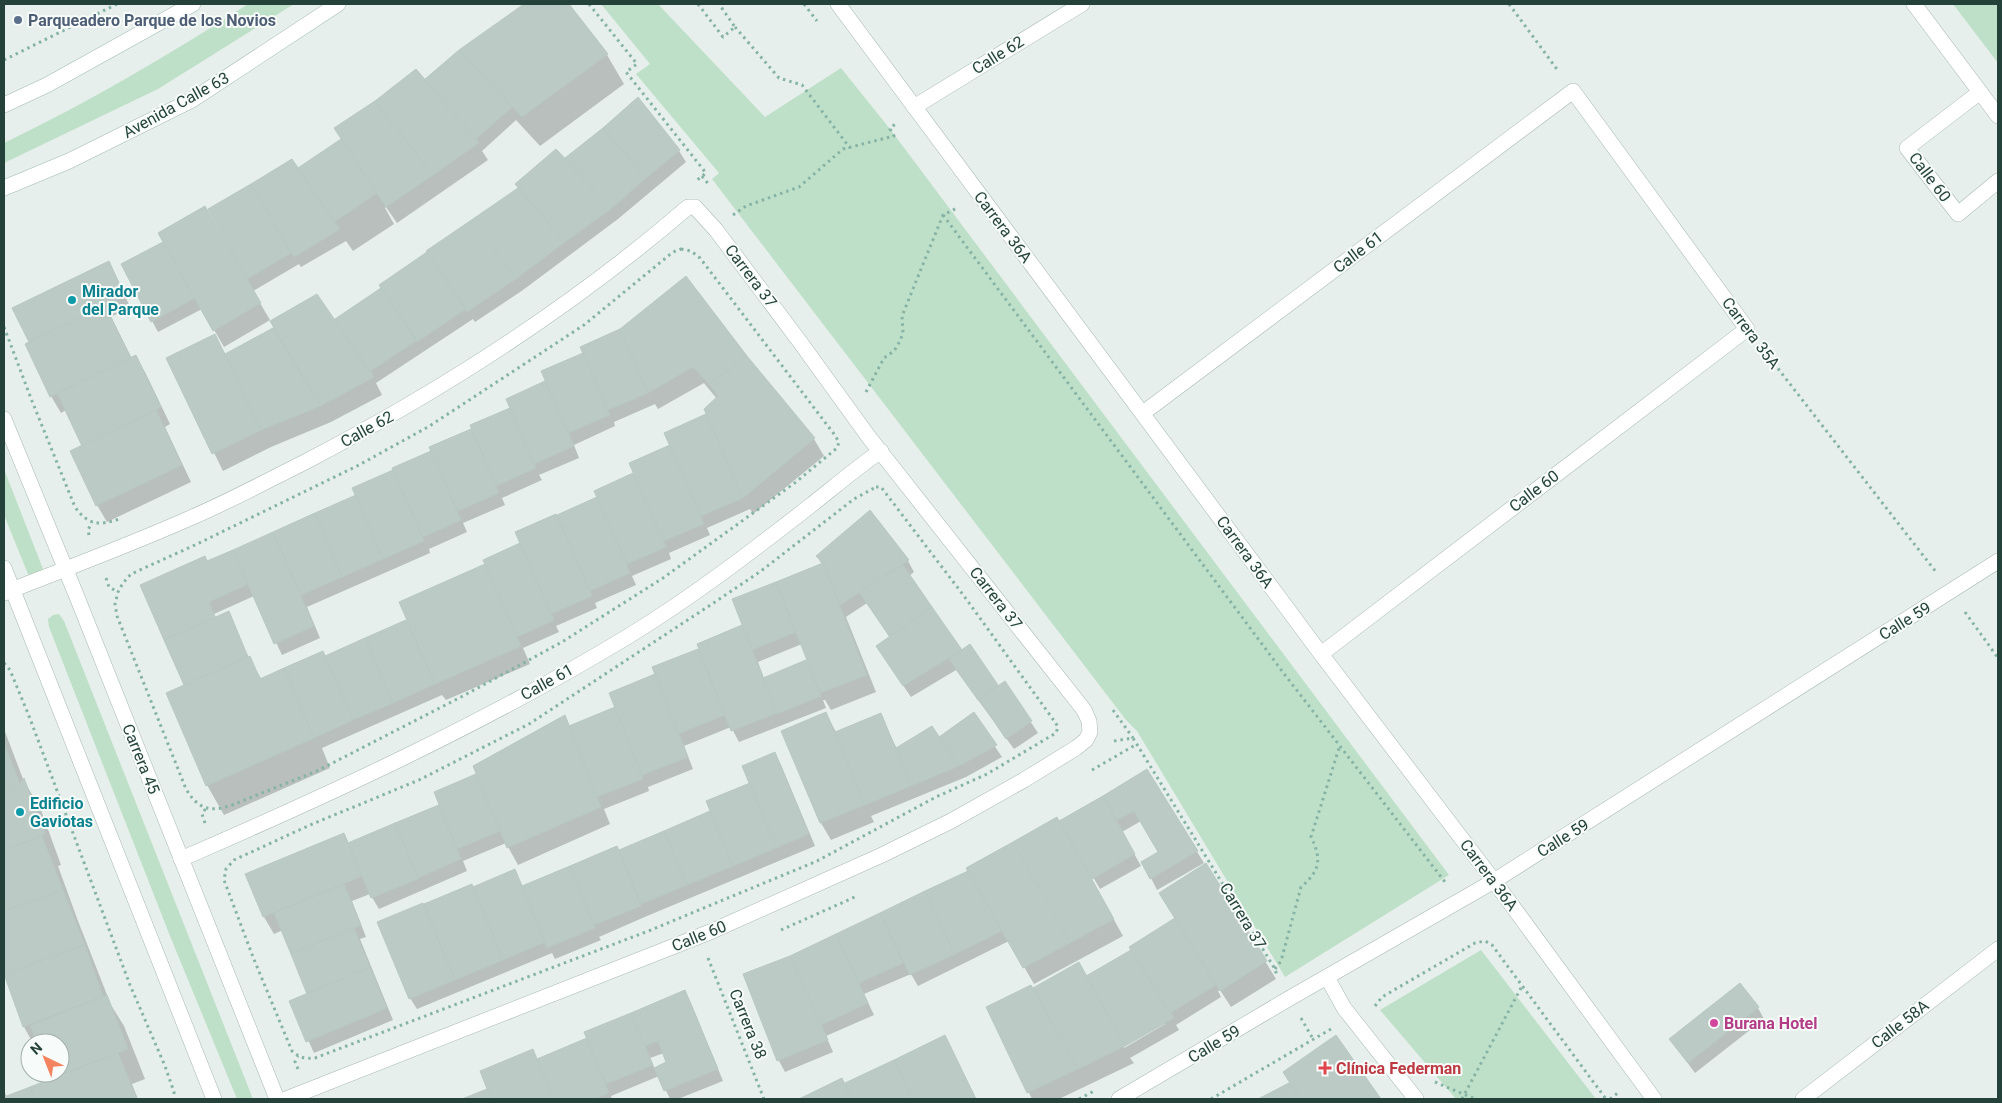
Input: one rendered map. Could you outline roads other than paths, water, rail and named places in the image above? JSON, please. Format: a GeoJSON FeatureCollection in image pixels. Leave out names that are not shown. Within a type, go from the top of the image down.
{"type":"FeatureCollection","features":[{"type":"Feature","properties":{"kind":"street"},"geometry":{"type":"LineString","coordinates":[[4,105],[47,86],[193,4]]}},
{"type":"Feature","properties":{"kind":"street","name":"Avenida Calle 63"},"geometry":{"type":"LineString","coordinates":[[4,188],[77,157],[192,100],[338,4]]}},
{"type":"Feature","properties":{"kind":"street","name":"Carrera 36A"},"geometry":{"type":"LineString","coordinates":[[838,4],[1654,1099]]}},
{"type":"Feature","properties":{"kind":"street","name":"Calle 62"},"geometry":{"type":"LineString","coordinates":[[914,107],[1082,4]]}},
{"type":"Feature","properties":{"kind":"street"},"geometry":{"type":"LineString","coordinates":[[1914,4],[1998,116]]}},
{"type":"Feature","properties":{"kind":"street","name":"Carrera 35A"},"geometry":{"type":"LineString","coordinates":[[1573,91],[1748,329]]}},
{"type":"Feature","properties":{"kind":"street","name":"Calle 61"},"geometry":{"type":"LineString","coordinates":[[1143,413],[1573,91]]}},
{"type":"Feature","properties":{"kind":"street","name":"Calle 60"},"geometry":{"type":"LineString","coordinates":[[1980,92],[1907,148],[1958,214],[1998,181]]}},
{"type":"Feature","properties":{"kind":"street","name":"Calle 62"},"geometry":{"type":"LineString","coordinates":[[8,592],[189,519],[267,482],[406,407],[465,372],[549,315],[604,277],[688,207],[696,207]]}},
{"type":"Feature","properties":{"kind":"street","name":"Carrera 37"},"geometry":{"type":"LineString","coordinates":[[696,207],[716,230],[880,451],[1084,710],[1089,721],[1090,732]]}},
{"type":"Feature","properties":{"kind":"street","name":"Calle 60"},"geometry":{"type":"LineString","coordinates":[[1321,654],[1748,329]]}},
{"type":"Feature","properties":{"kind":"street","name":"Carrera 45"},"geometry":{"type":"LineString","coordinates":[[4,419],[277,1099]]}},
{"type":"Feature","properties":{"kind":"street","name":"Calle 61"},"geometry":{"type":"LineString","coordinates":[[181,859],[330,792],[445,737],[628,637],[701,588],[764,542],[880,451]]}},
{"type":"Feature","properties":{"kind":"street","name":"Calle 59"},"geometry":{"type":"LineString","coordinates":[[1119,1099],[1494,882],[1998,561]]}},
{"type":"Feature","properties":{"kind":"street"},"geometry":{"type":"LineString","coordinates":[[4,568],[8,592],[25,625],[214,1099]]}},
{"type":"Feature","properties":{"kind":"street","name":"Calle 60"},"geometry":{"type":"LineString","coordinates":[[286,1099],[710,932],[813,887],[951,821],[1076,748],[1086,740],[1090,732]]}},
{"type":"Feature","properties":{"kind":"street","name":"Calle 58A"},"geometry":{"type":"LineString","coordinates":[[1803,1099],[1998,949]]}},
{"type":"Feature","properties":{"kind":"street"},"geometry":{"type":"LineString","coordinates":[[1327,977],[1344,1008],[1416,1099]]}},
{"type":"Feature","properties":{"kind":"place","name":"Parqueadero Parque de los Novios"},"geometry":{"type":"Point","coordinates":[18,20]}},
{"type":"Feature","properties":{"kind":"place","name":"Mirador del Parque"},"geometry":{"type":"Point","coordinates":[72,300]}},
{"type":"Feature","properties":{"kind":"place","name":"Edificio Gaviotas"},"geometry":{"type":"Point","coordinates":[20,812]}},
{"type":"Feature","properties":{"kind":"place","name":"Burana Hotel"},"geometry":{"type":"Point","coordinates":[1714,1023]}},
{"type":"Feature","properties":{"kind":"place","name":"Clínica Federman"},"geometry":{"type":"Point","coordinates":[1325,1068]}}]}
